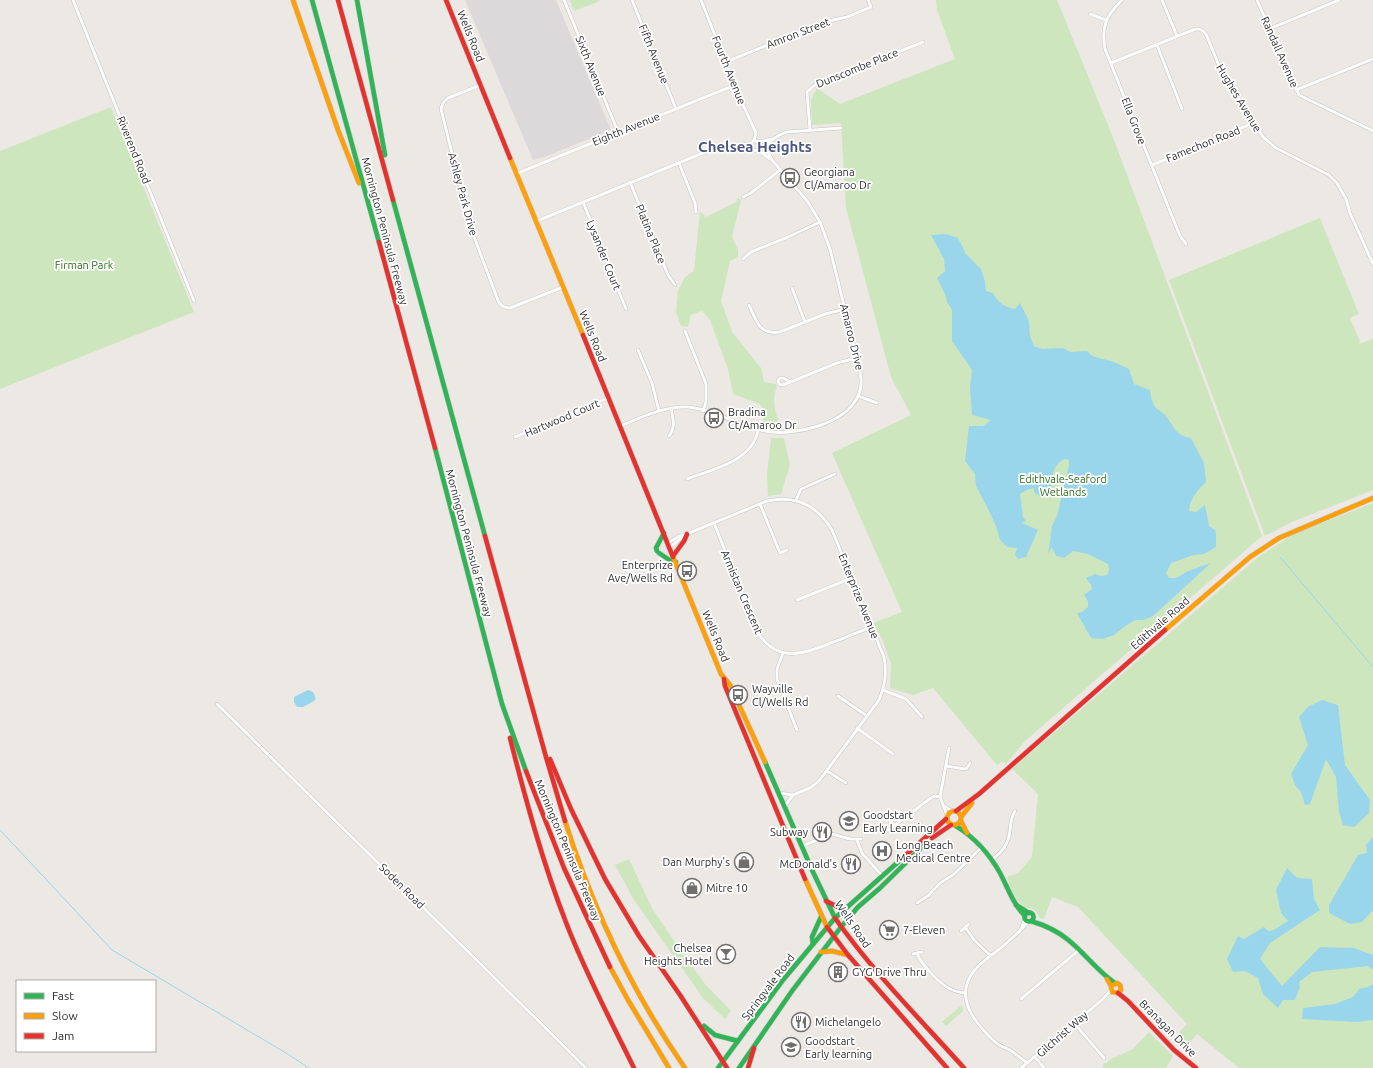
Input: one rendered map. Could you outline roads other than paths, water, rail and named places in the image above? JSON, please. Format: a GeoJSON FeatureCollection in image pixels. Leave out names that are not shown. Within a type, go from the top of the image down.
{"type":"FeatureCollection","features":[{"type":"Feature","properties":{"kind":"main road"},"geometry":{"type":"LineString","coordinates":[[293,0],[338,130],[370,208]]}},
{"type":"Feature","properties":{"kind":"main road","name":"Mornington Peninsula Freeway"},"geometry":{"type":"LineString","coordinates":[[312,0],[370,208],[502,704],[531,786],[564,868],[609,965],[669,1068]]}},
{"type":"Feature","properties":{"kind":"main road","name":"Mornington Peninsula Freeway"},"geometry":{"type":"LineString","coordinates":[[338,0],[529,697],[577,855],[599,915],[625,970],[684,1068]]}},
{"type":"Feature","properties":{"kind":"main road"},"geometry":{"type":"LineString","coordinates":[[357,0],[392,196]]}},
{"type":"Feature","properties":{"kind":"main road","name":"Wells Road"},"geometry":{"type":"LineString","coordinates":[[446,0],[724,679],[725,686],[821,916],[833,936],[848,955],[947,1068]]}},
{"type":"Feature","properties":{"kind":"main road","name":"Edithvale Road"},"geometry":{"type":"LineString","coordinates":[[946,817],[979,794],[1189,609],[1254,554],[1293,531],[1373,498]]}},
{"type":"Feature","properties":{"kind":"main road"},"geometry":{"type":"LineString","coordinates":[[664,533],[656,548],[658,552],[671,561],[676,562]]}},
{"type":"Feature","properties":{"kind":"main road"},"geometry":{"type":"LineString","coordinates":[[673,556],[684,541],[684,535]]}},
{"type":"Feature","properties":{"kind":"main road","name":"Wells Road"},"geometry":{"type":"LineString","coordinates":[[724,679],[730,685],[746,718],[826,901],[835,918],[872,966],[964,1068]]}},
{"type":"Feature","properties":{"kind":"main road"},"geometry":{"type":"LineString","coordinates":[[529,697],[548,752],[571,809],[605,879],[639,936],[708,1032],[722,1038],[738,1041]]}},
{"type":"Feature","properties":{"kind":"main road"},"geometry":{"type":"LineString","coordinates":[[502,704],[535,833],[564,915],[589,975],[634,1068]]}},
{"type":"Feature","properties":{"kind":"main road","name":"Edithvale Road"},"geometry":{"type":"LineString","coordinates":[[953,826],[961,819],[979,794]]}},
{"type":"Feature","properties":{"kind":"main road","name":"Branagan Drive"},"geometry":{"type":"LineString","coordinates":[[954,811],[961,819],[968,834],[992,860],[1016,905],[1029,919],[1045,925],[1061,934],[1080,950],[1168,1044],[1196,1068]]}},
{"type":"Feature","properties":{"kind":"main road"},"geometry":{"type":"LineString","coordinates":[[835,918],[936,830],[946,817]]}},
{"type":"Feature","properties":{"kind":"main road","name":"Branagan Drive"},"geometry":{"type":"LineString","coordinates":[[946,817],[948,823],[968,834]]}},
{"type":"Feature","properties":{"kind":"main road"},"geometry":{"type":"LineString","coordinates":[[841,927],[858,907],[887,882],[926,843],[944,829],[953,826]]}},
{"type":"Feature","properties":{"kind":"main road"},"geometry":{"type":"LineString","coordinates":[[826,901],[838,907],[845,908]]}},
{"type":"Feature","properties":{"kind":"main road"},"geometry":{"type":"LineString","coordinates":[[1016,905],[1033,914],[1029,919]]}},
{"type":"Feature","properties":{"kind":"main road"},"geometry":{"type":"LineString","coordinates":[[1029,912],[1029,919]]}},
{"type":"Feature","properties":{"kind":"main road"},"geometry":{"type":"LineString","coordinates":[[813,944],[812,937],[821,916]]}},
{"type":"Feature","properties":{"kind":"main road","name":"Springvale Road"},"geometry":{"type":"LineString","coordinates":[[718,1068],[767,1001],[835,918]]}},
{"type":"Feature","properties":{"kind":"main road","name":"Springvale Road"},"geometry":{"type":"LineString","coordinates":[[739,1068],[821,952],[841,927]]}},
{"type":"Feature","properties":{"kind":"main road"},"geometry":{"type":"LineString","coordinates":[[821,952],[832,951],[848,955]]}},
{"type":"Feature","properties":{"kind":"main road"},"geometry":{"type":"LineString","coordinates":[[680,994],[727,1068]]}},
{"type":"Feature","properties":{"kind":"main road"},"geometry":{"type":"LineString","coordinates":[[748,1068],[756,1043]]}},
{"type":"Feature","properties":{"kind":"street","name":"Riverend Road"},"geometry":{"type":"LineString","coordinates":[[73,0],[194,301]]}},
{"type":"Feature","properties":{"kind":"street","name":"Sixth Avenue"},"geometry":{"type":"LineString","coordinates":[[564,0],[618,132]]}},
{"type":"Feature","properties":{"kind":"street","name":"Fifth Avenue"},"geometry":{"type":"LineString","coordinates":[[632,0],[676,109]]}},
{"type":"Feature","properties":{"kind":"street","name":"Fourth Avenue"},"geometry":{"type":"LineString","coordinates":[[701,0],[756,133],[754,141]]}},
{"type":"Feature","properties":{"kind":"street","name":"Amron Street"},"geometry":{"type":"LineString","coordinates":[[726,62],[824,22],[848,17],[871,7],[868,0]]}},
{"type":"Feature","properties":{"kind":"street","name":"Ella Grove"},"geometry":{"type":"LineString","coordinates":[[1122,0],[1112,10],[1104,23],[1103,38],[1105,49],[1180,236],[1186,244]]}},
{"type":"Feature","properties":{"kind":"street"},"geometry":{"type":"LineString","coordinates":[[1162,0],[1177,36]]}},
{"type":"Feature","properties":{"kind":"street","name":"Randall Avenue"},"geometry":{"type":"LineString","coordinates":[[1257,0],[1299,95],[1302,98],[1373,131]]}},
{"type":"Feature","properties":{"kind":"street"},"geometry":{"type":"LineString","coordinates":[[1269,28],[1339,0]]}},
{"type":"Feature","properties":{"kind":"street"},"geometry":{"type":"LineString","coordinates":[[1090,14],[1106,20]]}},
{"type":"Feature","properties":{"kind":"street","name":"Hughes Avenue"},"geometry":{"type":"LineString","coordinates":[[1111,63],[1198,29],[1206,34],[1222,73],[1263,137],[1276,148],[1326,173],[1335,181],[1345,196],[1350,214],[1373,264]]}},
{"type":"Feature","properties":{"kind":"street","name":"Dunscombe Place"},"geometry":{"type":"LineString","coordinates":[[810,130],[807,92],[810,88],[923,42]]}},
{"type":"Feature","properties":{"kind":"street"},"geometry":{"type":"LineString","coordinates":[[1157,45],[1182,109]]}},
{"type":"Feature","properties":{"kind":"street"},"geometry":{"type":"LineString","coordinates":[[1296,90],[1373,59]]}},
{"type":"Feature","properties":{"kind":"street","name":"Eighth Avenue"},"geometry":{"type":"LineString","coordinates":[[518,173],[735,84]]}},
{"type":"Feature","properties":{"kind":"street","name":"Ashley Park Drive"},"geometry":{"type":"LineString","coordinates":[[482,85],[448,98],[443,103],[441,109],[470,226],[499,303],[504,307],[510,308],[564,287]]}},
{"type":"Feature","properties":{"kind":"street","name":"Famechon Road"},"geometry":{"type":"LineString","coordinates":[[1152,165],[1254,123]]}},
{"type":"Feature","properties":{"kind":"street"},"geometry":{"type":"LineString","coordinates":[[734,145],[752,149],[754,151],[758,150],[760,145],[787,132],[841,128]]}},
{"type":"Feature","properties":{"kind":"street"},"geometry":{"type":"LineString","coordinates":[[537,221],[720,146],[751,144],[754,141],[760,145],[768,143],[774,138]]}},
{"type":"Feature","properties":{"kind":"street"},"geometry":{"type":"LineString","coordinates":[[767,151],[768,143]]}},
{"type":"Feature","properties":{"kind":"street"},"geometry":{"type":"LineString","coordinates":[[751,144],[752,149]]}},
{"type":"Feature","properties":{"kind":"street","name":"Amaroo Drive"},"geometry":{"type":"LineString","coordinates":[[620,426],[659,411],[671,408],[686,407],[703,411],[758,430],[787,433],[812,428],[839,417],[850,409],[858,396],[861,376],[830,249],[820,222],[808,202],[780,170],[767,151],[760,145]]}},
{"type":"Feature","properties":{"kind":"street","name":"Amaroo Drive"},"geometry":{"type":"LineString","coordinates":[[758,150],[772,160]]}},
{"type":"Feature","properties":{"kind":"street"},"geometry":{"type":"LineString","coordinates":[[679,163],[696,203],[696,212]]}},
{"type":"Feature","properties":{"kind":"street"},"geometry":{"type":"LineString","coordinates":[[743,197],[751,193],[780,170]]}},
{"type":"Feature","properties":{"kind":"street","name":"Platina Place"},"geometry":{"type":"LineString","coordinates":[[630,182],[668,275],[675,285]]}},
{"type":"Feature","properties":{"kind":"street","name":"Lysander Court"},"geometry":{"type":"LineString","coordinates":[[583,202],[626,309]]}},
{"type":"Feature","properties":{"kind":"street"},"geometry":{"type":"LineString","coordinates":[[744,259],[751,252],[788,238],[820,222]]}},
{"type":"Feature","properties":{"kind":"street"},"geometry":{"type":"LineString","coordinates":[[792,288],[805,322]]}},
{"type":"Feature","properties":{"kind":"street"},"geometry":{"type":"LineString","coordinates":[[749,305],[757,324],[767,332],[780,332],[825,314],[845,310]]}},
{"type":"Feature","properties":{"kind":"street"},"geometry":{"type":"LineString","coordinates":[[685,331],[706,384],[706,402],[703,411]]}},
{"type":"Feature","properties":{"kind":"street"},"geometry":{"type":"LineString","coordinates":[[638,350],[652,383],[659,411]]}},
{"type":"Feature","properties":{"kind":"street"},"geometry":{"type":"LineString","coordinates":[[791,382],[857,358]]}},
{"type":"Feature","properties":{"kind":"street"},"geometry":{"type":"LineString","coordinates":[[858,396],[877,404]]}},
{"type":"Feature","properties":{"kind":"street","name":"Hartwood Court"},"geometry":{"type":"LineString","coordinates":[[515,438],[608,398]]}},
{"type":"Feature","properties":{"kind":"street"},"geometry":{"type":"LineString","coordinates":[[669,436],[674,426],[671,408]]}},
{"type":"Feature","properties":{"kind":"street"},"geometry":{"type":"LineString","coordinates":[[687,479],[740,458],[754,442],[758,430]]}},
{"type":"Feature","properties":{"kind":"street"},"geometry":{"type":"LineString","coordinates":[[796,500],[801,489],[835,474]]}},
{"type":"Feature","properties":{"kind":"street","name":"Enterprize Avenue"},"geometry":{"type":"LineString","coordinates":[[669,545],[675,537],[684,535],[760,504],[780,499],[796,500],[814,508],[827,521],[832,530],[884,657],[886,669],[883,690],[867,716],[827,771],[810,788],[793,795],[785,806]]}},
{"type":"Feature","properties":{"kind":"street"},"geometry":{"type":"LineString","coordinates":[[760,504],[780,553],[787,550]]}},
{"type":"Feature","properties":{"kind":"street","name":"Armistan Crescent"},"geometry":{"type":"LineString","coordinates":[[714,523],[757,631],[768,644],[782,653]]}},
{"type":"Feature","properties":{"kind":"street"},"geometry":{"type":"LineString","coordinates":[[797,600],[852,578]]}},
{"type":"Feature","properties":{"kind":"street"},"geometry":{"type":"LineString","coordinates":[[797,730],[777,679],[777,669],[782,653],[794,655],[804,654],[872,627]]}},
{"type":"Feature","properties":{"kind":"street"},"geometry":{"type":"LineString","coordinates":[[883,690],[906,699],[922,717]]}},
{"type":"Feature","properties":{"kind":"street"},"geometry":{"type":"LineString","coordinates":[[838,696],[867,716]]}},
{"type":"Feature","properties":{"kind":"street","name":"Soden Road"},"geometry":{"type":"LineString","coordinates":[[217,704],[586,1068]]}},
{"type":"Feature","properties":{"kind":"street"},"geometry":{"type":"LineString","coordinates":[[857,728],[893,754]]}},
{"type":"Feature","properties":{"kind":"street"},"geometry":{"type":"LineString","coordinates":[[946,817],[944,806],[940,797],[949,748]]}},
{"type":"Feature","properties":{"kind":"street"},"geometry":{"type":"LineString","coordinates":[[946,766],[965,769],[970,763]]}},
{"type":"Feature","properties":{"kind":"street"},"geometry":{"type":"LineString","coordinates":[[827,771],[846,783]]}},
{"type":"Feature","properties":{"kind":"street"},"geometry":{"type":"LineString","coordinates":[[779,792],[793,795]]}},
{"type":"Feature","properties":{"kind":"street"},"geometry":{"type":"LineString","coordinates":[[888,830],[934,796],[940,797]]}},
{"type":"Feature","properties":{"kind":"street"},"geometry":{"type":"LineString","coordinates":[[944,806],[954,811]]}},
{"type":"Feature","properties":{"kind":"street"},"geometry":{"type":"LineString","coordinates":[[992,860],[999,854],[1007,842],[1011,819],[1015,811]]}},
{"type":"Feature","properties":{"kind":"street"},"geometry":{"type":"LineString","coordinates":[[881,815],[886,815],[894,826]]}},
{"type":"Feature","properties":{"kind":"street"},"geometry":{"type":"LineString","coordinates":[[802,846],[832,834],[857,840],[861,839]]}},
{"type":"Feature","properties":{"kind":"street"},"geometry":{"type":"LineString","coordinates":[[857,840],[862,853],[887,882]]}},
{"type":"Feature","properties":{"kind":"street"},"geometry":{"type":"LineString","coordinates":[[917,904],[928,896],[940,883],[952,875],[981,848]]}},
{"type":"Feature","properties":{"kind":"street"},"geometry":{"type":"LineString","coordinates":[[1027,1063],[1017,1054],[1000,1046],[992,1040],[969,1012],[966,1003],[966,993],[971,974],[978,966],[1020,930],[1029,919]]}},
{"type":"Feature","properties":{"kind":"street"},"geometry":{"type":"LineString","coordinates":[[962,931],[969,924]]}},
{"type":"Feature","properties":{"kind":"street"},"geometry":{"type":"LineString","coordinates":[[965,927],[975,941],[991,956]]}},
{"type":"Feature","properties":{"kind":"street"},"geometry":{"type":"LineString","coordinates":[[1021,999],[1080,950]]}},
{"type":"Feature","properties":{"kind":"street"},"geometry":{"type":"LineString","coordinates":[[913,954],[922,952]]}},
{"type":"Feature","properties":{"kind":"street"},"geometry":{"type":"LineString","coordinates":[[917,953],[920,961],[943,985],[955,991],[966,993]]}},
{"type":"Feature","properties":{"kind":"street","name":"Gilchrist Way"},"geometry":{"type":"LineString","coordinates":[[1021,1068],[1115,989]]}},
{"type":"Feature","properties":{"kind":"street"},"geometry":{"type":"LineString","coordinates":[[1074,1022],[1104,1058]]}},
{"type":"Feature","properties":{"kind":"street"},"geometry":{"type":"LineString","coordinates":[[1035,1057],[1044,1068]]}},
{"type":"Feature","properties":{"kind":"water"},"geometry":{"type":"Polygon","coordinates":[[[946,234],[958,238],[966,254],[981,269],[986,291],[993,293],[999,301],[1008,307],[1015,309],[1020,303],[1029,321],[1030,336],[1034,346],[1042,349],[1063,348],[1070,352],[1087,351],[1092,356],[1114,362],[1129,369],[1134,384],[1150,390],[1151,397],[1156,408],[1165,415],[1178,433],[1191,438],[1204,463],[1206,482],[1192,498],[1189,511],[1196,512],[1205,505],[1209,526],[1215,530],[1216,533],[1216,547],[1204,554],[1194,555],[1171,563],[1166,573],[1169,578],[1176,578],[1188,571],[1211,563],[1153,616],[1144,620],[1135,620],[1114,635],[1103,639],[1091,638],[1077,613],[1082,612],[1088,607],[1088,601],[1084,595],[1092,589],[1086,578],[1095,574],[1101,576],[1107,575],[1109,570],[1108,564],[1088,554],[1073,551],[1064,558],[1056,556],[1052,547],[1048,554],[1052,526],[1057,516],[1069,460],[1064,459],[1056,467],[1049,495],[1041,497],[1034,492],[1034,488],[1020,494],[1023,517],[1026,521],[1022,523],[1038,530],[1026,557],[1018,559],[1015,555],[1017,548],[1007,547],[1000,540],[996,526],[976,486],[975,474],[965,461],[969,426],[983,426],[991,420],[972,415],[970,387],[972,370],[952,341],[952,310],[937,278],[945,271],[944,259],[931,235],[946,234]]]}},
{"type":"Feature","properties":{"kind":"water"},"geometry":{"type":"Polygon","coordinates":[[[308,690],[313,692],[316,699],[303,707],[297,707],[294,702],[294,697],[308,690]]]}},
{"type":"Feature","properties":{"kind":"water"},"geometry":{"type":"Polygon","coordinates":[[[1322,700],[1338,705],[1345,765],[1370,800],[1369,813],[1354,827],[1343,825],[1339,812],[1336,777],[1326,759],[1310,804],[1305,805],[1301,792],[1295,785],[1291,774],[1308,745],[1299,717],[1308,707],[1322,700]]]}},
{"type":"Feature","properties":{"kind":"water"},"geometry":{"type":"Polygon","coordinates":[[[1373,837],[1373,910],[1362,922],[1350,924],[1329,913],[1329,905],[1358,855],[1367,853],[1366,845],[1373,837]]]}},
{"type":"Feature","properties":{"kind":"water"},"geometry":{"type":"Polygon","coordinates":[[[1287,868],[1297,878],[1312,879],[1314,899],[1320,910],[1270,943],[1260,959],[1282,986],[1320,947],[1354,948],[1373,955],[1373,970],[1368,966],[1312,972],[1299,982],[1300,987],[1295,1000],[1283,1000],[1278,1008],[1263,994],[1258,978],[1245,971],[1233,972],[1227,959],[1238,936],[1244,939],[1264,927],[1268,931],[1274,930],[1288,921],[1281,913],[1276,890],[1287,868]]]}},
{"type":"Feature","properties":{"kind":"water"},"geometry":{"type":"Polygon","coordinates":[[[1373,984],[1373,1020],[1357,1022],[1302,1019],[1303,1008],[1335,1004],[1353,997],[1359,989],[1373,984]]]}},
{"type":"Feature","properties":{"kind":"waterway"},"geometry":{"type":"LineString","coordinates":[[1280,557],[1373,667]]}},
{"type":"Feature","properties":{"kind":"waterway"},"geometry":{"type":"LineString","coordinates":[[0,830],[112,950],[309,1068]]}},
{"type":"Feature","properties":{"kind":"place","name":"Georgiana Cl/Amaroo Dr"},"geometry":{"type":"Point","coordinates":[790,178]}},
{"type":"Feature","properties":{"kind":"place","name":"Bradina Ct/Amaroo Dr"},"geometry":{"type":"Point","coordinates":[714,418]}},
{"type":"Feature","properties":{"kind":"place","name":"Enterprize Ave/Wells Rd"},"geometry":{"type":"Point","coordinates":[687,571]}},
{"type":"Feature","properties":{"kind":"place","name":"Wayville Cl/Wells Rd"},"geometry":{"type":"Point","coordinates":[738,695]}},
{"type":"Feature","properties":{"kind":"place","name":"Goodstart Early Learning"},"geometry":{"type":"Point","coordinates":[849,821]}},
{"type":"Feature","properties":{"kind":"place","name":"Subway"},"geometry":{"type":"Point","coordinates":[822,832]}},
{"type":"Feature","properties":{"kind":"place","name":"Long Beach Medical Centre"},"geometry":{"type":"Point","coordinates":[882,851]}},
{"type":"Feature","properties":{"kind":"place","name":"Dan Murphy's"},"geometry":{"type":"Point","coordinates":[744,862]}},
{"type":"Feature","properties":{"kind":"place","name":"McDonald's"},"geometry":{"type":"Point","coordinates":[851,864]}},
{"type":"Feature","properties":{"kind":"place","name":"Mitre 10"},"geometry":{"type":"Point","coordinates":[692,888]}},
{"type":"Feature","properties":{"kind":"place","name":"7-Eleven"},"geometry":{"type":"Point","coordinates":[889,930]}},
{"type":"Feature","properties":{"kind":"place","name":"Chelsea Heights Hotel"},"geometry":{"type":"Point","coordinates":[726,954]}},
{"type":"Feature","properties":{"kind":"place","name":"GYG Drive Thru"},"geometry":{"type":"Point","coordinates":[838,972]}},
{"type":"Feature","properties":{"kind":"place","name":"Michelangelo"},"geometry":{"type":"Point","coordinates":[801,1022]}},
{"type":"Feature","properties":{"kind":"place","name":"Goodstart Early learning"},"geometry":{"type":"Point","coordinates":[791,1047]}},
{"type":"Feature","properties":{"kind":"district","name":"Chelsea Heights"},"geometry":{"type":"Point","coordinates":[755,146]}},
{"type":"Feature","properties":{"kind":"park label","name":"Firman Park"},"geometry":{"type":"Point","coordinates":[84,265]}},
{"type":"Feature","properties":{"kind":"park label","name":"Edithvale-Seaford Wetlands"},"geometry":{"type":"Point","coordinates":[1063,485]}}]}
